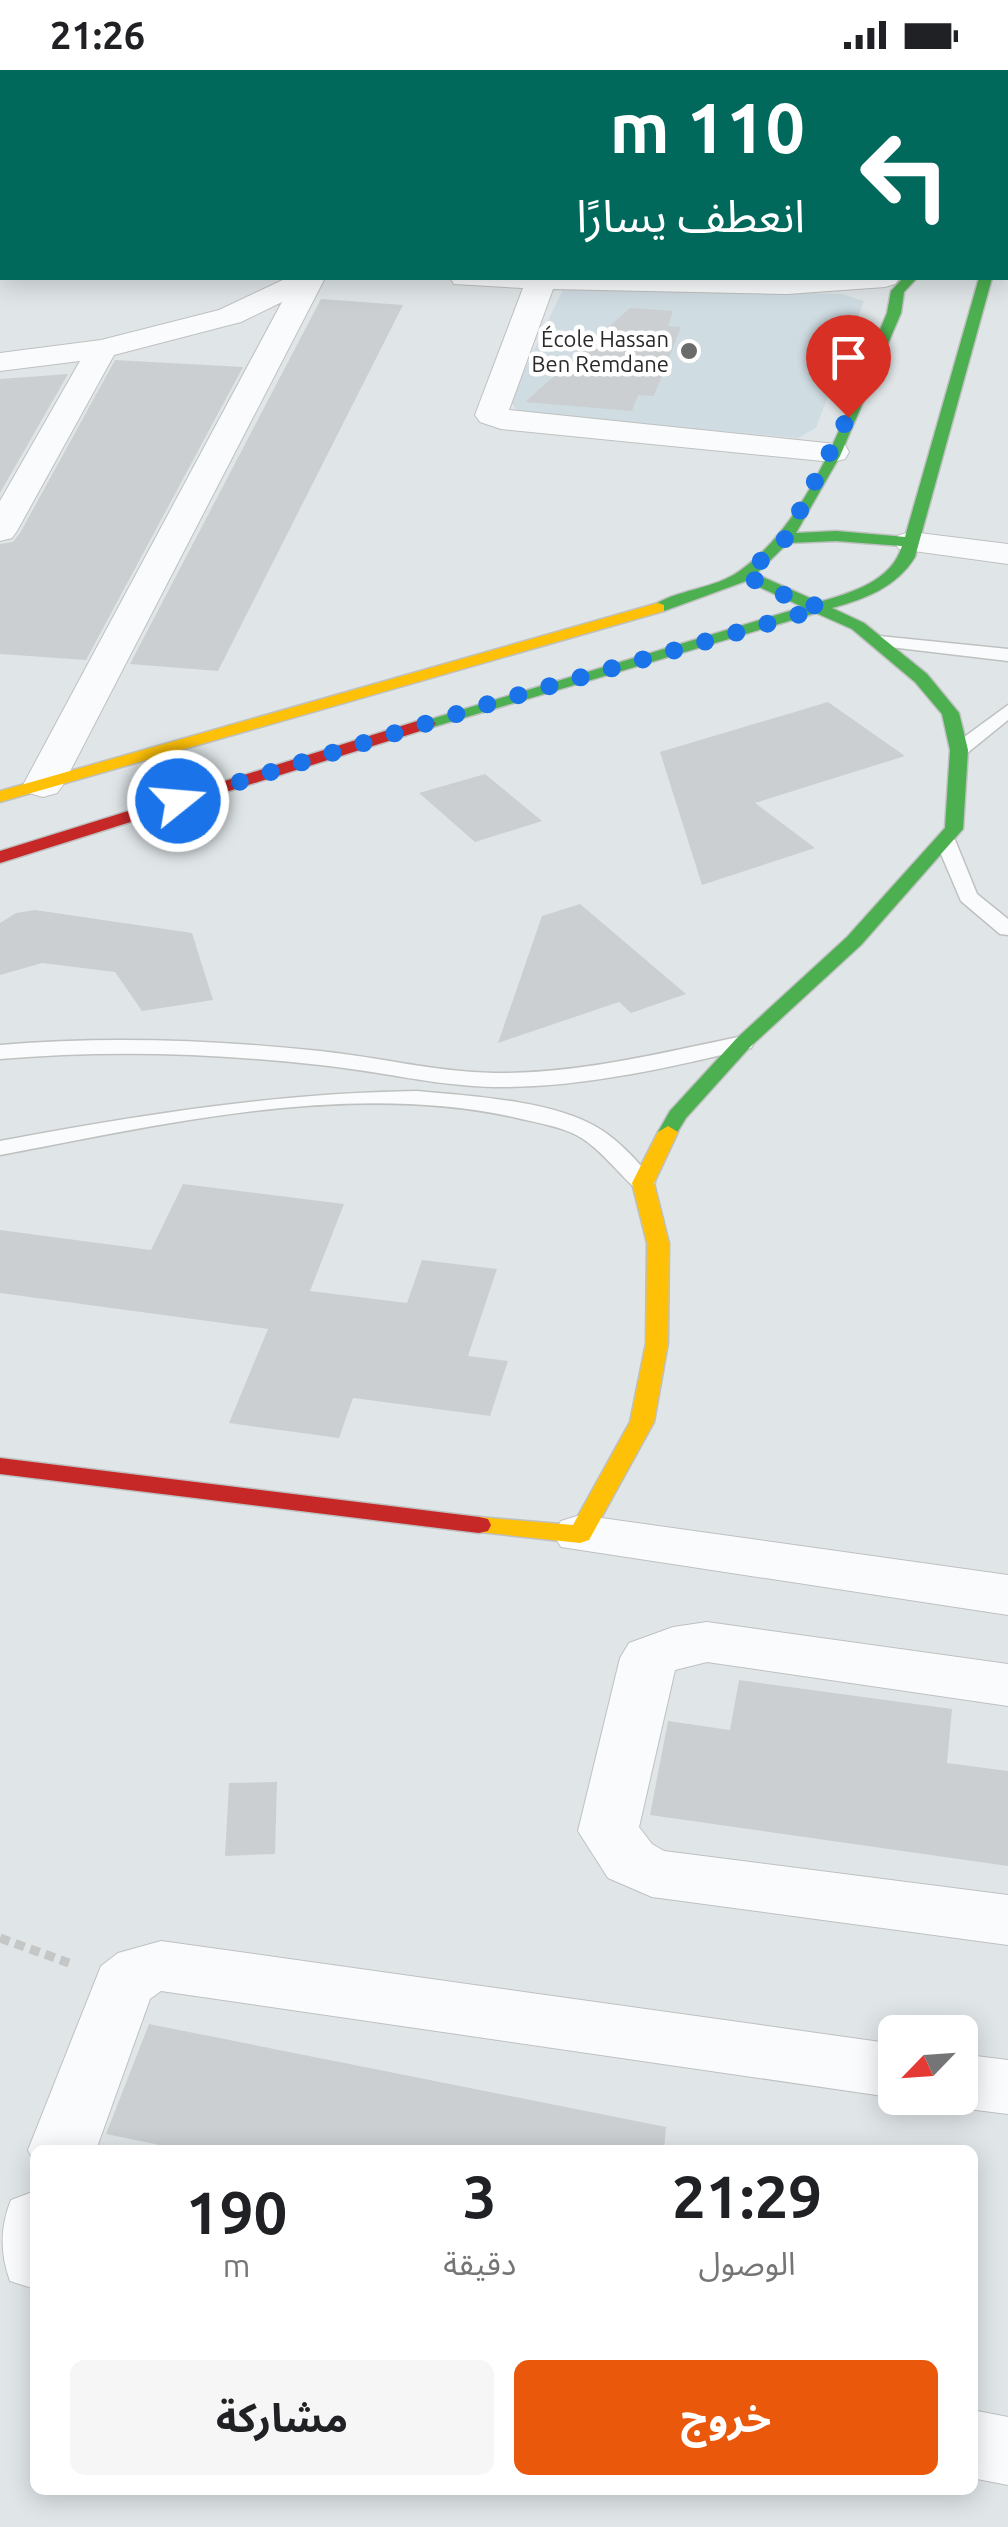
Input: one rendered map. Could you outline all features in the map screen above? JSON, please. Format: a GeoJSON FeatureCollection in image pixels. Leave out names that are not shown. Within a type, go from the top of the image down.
{"type":"FeatureCollection","features":[{"type":"Feature","properties":{"kind":"street"},"geometry":{"type":"LineString","coordinates":[[0,362],[102,349],[230,316],[305,280]]}},
{"type":"Feature","properties":{"kind":"street"},"geometry":{"type":"LineString","coordinates":[[43,785],[308,280]]}},
{"type":"Feature","properties":{"kind":"street"},"geometry":{"type":"LineString","coordinates":[[833,452],[500,419],[491,415],[542,280],[786,284],[852,280]]}},
{"type":"Feature","properties":{"kind":"street"},"geometry":{"type":"LineString","coordinates":[[666,282],[689,280]]}},
{"type":"Feature","properties":{"kind":"street"},"geometry":{"type":"LineString","coordinates":[[0,797],[464,666],[690,598],[745,575],[786,538],[833,452],[894,313],[898,291],[933,280]]}},
{"type":"Feature","properties":{"kind":"street"},"geometry":{"type":"LineString","coordinates":[[0,857],[498,701],[822,608],[857,596],[898,572],[912,542],[985,280]]}},
{"type":"Feature","properties":{"kind":"street"},"geometry":{"type":"LineString","coordinates":[[0,531],[102,349]]}},
{"type":"Feature","properties":{"kind":"street"},"geometry":{"type":"LineString","coordinates":[[786,538],[849,536],[1008,554]]}},
{"type":"Feature","properties":{"kind":"street"},"geometry":{"type":"LineString","coordinates":[[580,1534],[642,1422],[657,1343],[658,1243],[643,1183],[678,1115],[743,1043],[854,940],[954,829],[958,750],[950,713],[921,678],[844,617],[779,593],[745,575]]}},
{"type":"Feature","properties":{"kind":"street"},"geometry":{"type":"LineString","coordinates":[[0,1466],[580,1534],[1008,1596]]}},
{"type":"Feature","properties":{"kind":"street"},"geometry":{"type":"LineString","coordinates":[[1008,1686],[706,1642],[673,1648],[650,1658],[608,1831],[630,1860],[652,1873],[1008,1920]]}},
{"type":"Feature","properties":{"kind":"street"},"geometry":{"type":"LineString","coordinates":[[64,2145],[124,1984],[141,1971],[162,1966],[878,2069]]}},
{"type":"Feature","properties":{"kind":"street"},"geometry":{"type":"LineString","coordinates":[[978,2083],[1008,2088]]}},
{"type":"Feature","properties":{"kind":"street"},"geometry":{"type":"LineString","coordinates":[[978,2445],[1008,2451]]}},
{"type":"Feature","properties":{"kind":"lane"},"geometry":{"type":"LineString","coordinates":[[879,641],[1008,655]]}},
{"type":"Feature","properties":{"kind":"lane"},"geometry":{"type":"LineString","coordinates":[[958,750],[1008,711]]}},
{"type":"Feature","properties":{"kind":"lane"},"geometry":{"type":"LineString","coordinates":[[945,840],[968,896],[1008,930]]}},
{"type":"Feature","properties":{"kind":"lane"},"geometry":{"type":"LineString","coordinates":[[0,1052],[50,1047],[174,1048],[321,1058],[492,1080],[557,1078],[743,1043]]}},
{"type":"Feature","properties":{"kind":"lane"},"geometry":{"type":"LineString","coordinates":[[0,1148],[98,1129],[262,1107],[403,1098],[518,1109],[586,1130],[643,1183]]}},
{"type":"Feature","properties":{"kind":"path"},"geometry":{"type":"LineString","coordinates":[[0,1938],[124,1984]]}},
{"type":"Feature","properties":{"kind":"shaded area","name":"École Hassan Ben Remdane"},"geometry":{"type":"Polygon","coordinates":[[[564,287],[842,294],[864,301],[816,428],[798,438],[528,414],[516,409],[510,401],[564,287]]]}},
{"type":"Feature","properties":{"kind":"building"},"geometry":{"type":"Polygon","coordinates":[[[321,299],[403,305],[218,671],[130,664],[321,299]]]}},
{"type":"Feature","properties":{"kind":"building"},"geometry":{"type":"Polygon","coordinates":[[[630,308],[673,311],[668,326],[681,327],[654,396],[638,395],[632,411],[525,402],[630,308]]]}},
{"type":"Feature","properties":{"kind":"building"},"geometry":{"type":"Polygon","coordinates":[[[115,360],[243,367],[86,660],[0,654],[0,544],[13,542],[20,533],[115,360]]]}},
{"type":"Feature","properties":{"kind":"building"},"geometry":{"type":"Polygon","coordinates":[[[68,374],[0,493],[0,379],[68,374]]]}},
{"type":"Feature","properties":{"kind":"building"},"geometry":{"type":"Polygon","coordinates":[[[828,702],[905,756],[755,803],[815,848],[702,885],[660,752],[828,702]]]}},
{"type":"Feature","properties":{"kind":"building"},"geometry":{"type":"Polygon","coordinates":[[[485,774],[542,821],[475,842],[419,793],[485,774]]]}},
{"type":"Feature","properties":{"kind":"building"},"geometry":{"type":"Polygon","coordinates":[[[580,904],[686,994],[631,1013],[619,1002],[498,1043],[542,916],[580,904]]]}},
{"type":"Feature","properties":{"kind":"building"},"geometry":{"type":"Polygon","coordinates":[[[35,910],[192,933],[213,1000],[142,1011],[115,972],[42,963],[0,975],[0,923],[16,913],[35,910]]]}},
{"type":"Feature","properties":{"kind":"building"},"geometry":{"type":"Polygon","coordinates":[[[183,1184],[344,1204],[310,1291],[407,1303],[422,1260],[497,1269],[468,1356],[508,1361],[490,1416],[353,1398],[339,1438],[229,1423],[268,1329],[0,1293],[0,1230],[151,1250],[183,1184]]]}},
{"type":"Feature","properties":{"kind":"building"},"geometry":{"type":"Polygon","coordinates":[[[739,1680],[952,1709],[947,1763],[1008,1771],[1008,1866],[650,1815],[668,1721],[730,1730],[739,1680]]]}},
{"type":"Feature","properties":{"kind":"building"},"geometry":{"type":"Polygon","coordinates":[[[277,1782],[275,1854],[225,1856],[229,1783],[277,1782]]]}},
{"type":"Feature","properties":{"kind":"building"},"geometry":{"type":"Polygon","coordinates":[[[149,2024],[666,2127],[664,2145],[160,2145],[106,2134],[149,2024]]]}},
{"type":"Feature","properties":{"kind":"traffic: fast"},"geometry":{"type":"LineString","coordinates":[[658,608],[744,576],[769,556],[792,528],[832,456],[894,313],[898,291],[908,280]]}},
{"type":"Feature","properties":{"kind":"traffic: fast"},"geometry":{"type":"LineString","coordinates":[[427,723],[857,596],[898,572],[907,557],[985,280]]}},
{"type":"Feature","properties":{"kind":"traffic: fast"},"geometry":{"type":"LineString","coordinates":[[787,538],[836,536],[911,542]]}},
{"type":"Feature","properties":{"kind":"traffic: fast"},"geometry":{"type":"LineString","coordinates":[[668,1132],[677,1115],[743,1043],[854,941],[954,829],[959,750],[950,713],[921,678],[858,626],[745,575]]}},
{"type":"Feature","properties":{"kind":"traffic: slow"},"geometry":{"type":"LineString","coordinates":[[0,797],[658,608]]}},
{"type":"Feature","properties":{"kind":"traffic: slow"},"geometry":{"type":"LineString","coordinates":[[479,1525],[580,1534],[642,1422],[657,1343],[658,1243],[643,1183],[668,1132]]}},
{"type":"Feature","properties":{"kind":"traffic: jam"},"geometry":{"type":"LineString","coordinates":[[0,857],[427,723]]}},
{"type":"Feature","properties":{"kind":"traffic: jam"},"geometry":{"type":"LineString","coordinates":[[0,1466],[479,1525]]}},
{"type":"Feature","properties":{"kind":"place","name":"École Hassan Ben Remdane"},"geometry":{"type":"Point","coordinates":[689,351]}},
{"type":"Feature","properties":{"kind":"route"},"geometry":{"type":"LineString","coordinates":[[178,801],[498,701],[822,608],[779,593],[745,575],[786,538],[848,417]]}}]}
